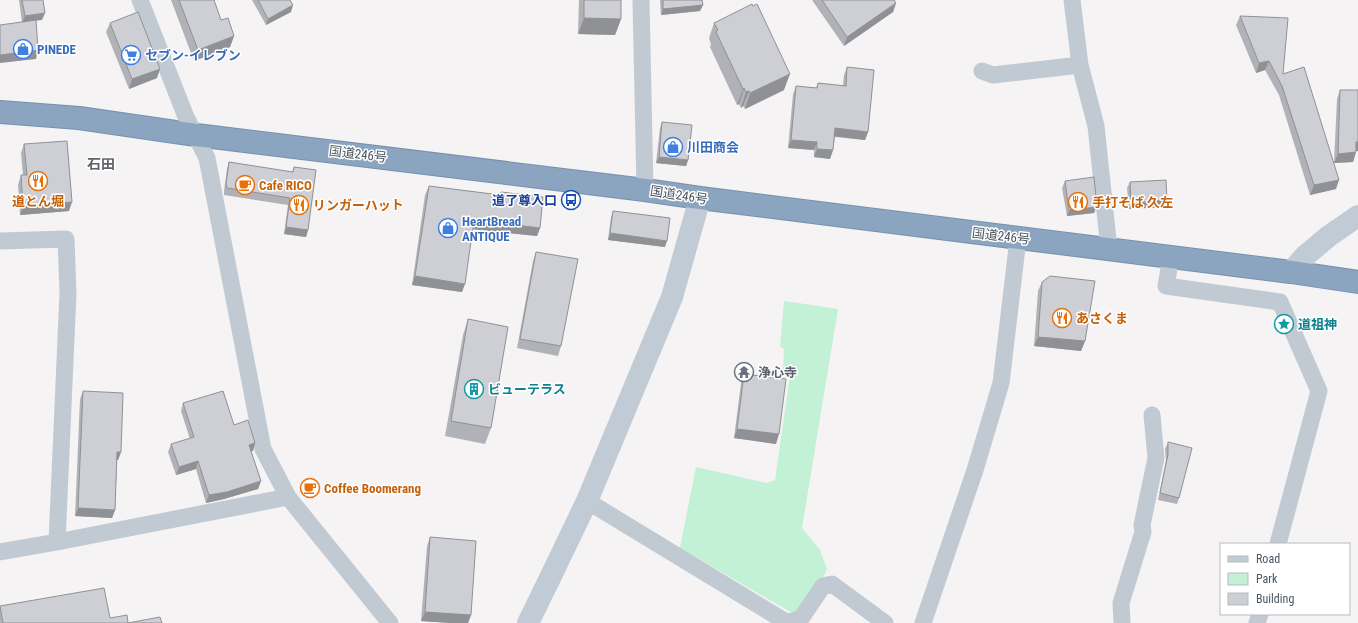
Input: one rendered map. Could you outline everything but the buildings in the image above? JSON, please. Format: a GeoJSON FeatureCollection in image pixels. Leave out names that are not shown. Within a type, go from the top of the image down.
{"type":"FeatureCollection","features":[{"type":"Feature","properties":{"kind":"highway","name":"国道246号"},"geometry":{"type":"LineString","coordinates":[[0,112],[79,118],[196,135],[645,190],[1018,239],[1291,272],[1358,282]]}},
{"type":"Feature","properties":{"kind":"street"},"geometry":{"type":"LineString","coordinates":[[140,0],[186,117],[208,158],[263,448],[288,497],[390,623]]}},
{"type":"Feature","properties":{"kind":"street"},"geometry":{"type":"LineString","coordinates":[[641,0],[645,190]]}},
{"type":"Feature","properties":{"kind":"street"},"geometry":{"type":"LineString","coordinates":[[1072,0],[1080,65],[1096,126],[1109,249]]}},
{"type":"Feature","properties":{"kind":"street"},"geometry":{"type":"LineString","coordinates":[[982,71],[993,74],[1080,65]]}},
{"type":"Feature","properties":{"kind":"street"},"geometry":{"type":"LineString","coordinates":[[528,623],[587,501],[672,297],[700,198]]}},
{"type":"Feature","properties":{"kind":"street"},"geometry":{"type":"LineString","coordinates":[[1291,272],[1305,256],[1329,236],[1358,216]]}},
{"type":"Feature","properties":{"kind":"street"},"geometry":{"type":"LineString","coordinates":[[0,240],[66,239],[68,293],[57,542]]}},
{"type":"Feature","properties":{"kind":"street"},"geometry":{"type":"LineString","coordinates":[[923,623],[976,470],[1001,383],[1018,239]]}},
{"type":"Feature","properties":{"kind":"street"},"geometry":{"type":"LineString","coordinates":[[1172,257],[1166,286],[1280,302],[1319,391],[1278,543]]}},
{"type":"Feature","properties":{"kind":"street"},"geometry":{"type":"LineString","coordinates":[[1122,623],[1122,603],[1142,532],[1142,525],[1156,458],[1152,415]]}},
{"type":"Feature","properties":{"kind":"street"},"geometry":{"type":"LineString","coordinates":[[0,552],[288,497]]}},
{"type":"Feature","properties":{"kind":"street"},"geometry":{"type":"LineString","coordinates":[[587,501],[786,622],[794,621],[802,617],[823,586],[832,584],[884,623]]}},
{"type":"Feature","properties":{"kind":"green space"},"geometry":{"type":"Polygon","coordinates":[[[784,301],[838,309],[802,528],[820,550],[827,569],[808,608],[794,614],[680,548],[696,467],[766,483],[775,480],[790,375],[783,371],[784,349],[780,346],[784,301]]]}},
{"type":"Feature","properties":{"kind":"place","name":"PINEDE"},"geometry":{"type":"Point","coordinates":[23,49]}},
{"type":"Feature","properties":{"kind":"place","name":"セブン-イレブン"},"geometry":{"type":"Point","coordinates":[131,55]}},
{"type":"Feature","properties":{"kind":"place","name":"川田商会"},"geometry":{"type":"Point","coordinates":[673,147]}},
{"type":"Feature","properties":{"kind":"place","name":"道とん堀"},"geometry":{"type":"Point","coordinates":[38,181]}},
{"type":"Feature","properties":{"kind":"place","name":"Cafe RICO"},"geometry":{"type":"Point","coordinates":[245,185]}},
{"type":"Feature","properties":{"kind":"place","name":"道了尊入口"},"geometry":{"type":"Point","coordinates":[571,200]}},
{"type":"Feature","properties":{"kind":"place","name":"手打そば 久左"},"geometry":{"type":"Point","coordinates":[1078,202]}},
{"type":"Feature","properties":{"kind":"place","name":"リンガーハット"},"geometry":{"type":"Point","coordinates":[299,205]}},
{"type":"Feature","properties":{"kind":"place","name":"HeartBread ANTIQUE"},"geometry":{"type":"Point","coordinates":[448,228]}},
{"type":"Feature","properties":{"kind":"place","name":"あさくま"},"geometry":{"type":"Point","coordinates":[1062,318]}},
{"type":"Feature","properties":{"kind":"place","name":"道祖神"},"geometry":{"type":"Point","coordinates":[1284,324]}},
{"type":"Feature","properties":{"kind":"place","name":"浄心寺"},"geometry":{"type":"Point","coordinates":[744,372]}},
{"type":"Feature","properties":{"kind":"place","name":"ビューテラス"},"geometry":{"type":"Point","coordinates":[474,389]}},
{"type":"Feature","properties":{"kind":"place","name":"Coffee Boomerang"},"geometry":{"type":"Point","coordinates":[310,488]}},
{"type":"Feature","properties":{"kind":"district","name":"石田"},"geometry":{"type":"Point","coordinates":[101,164]}}]}
